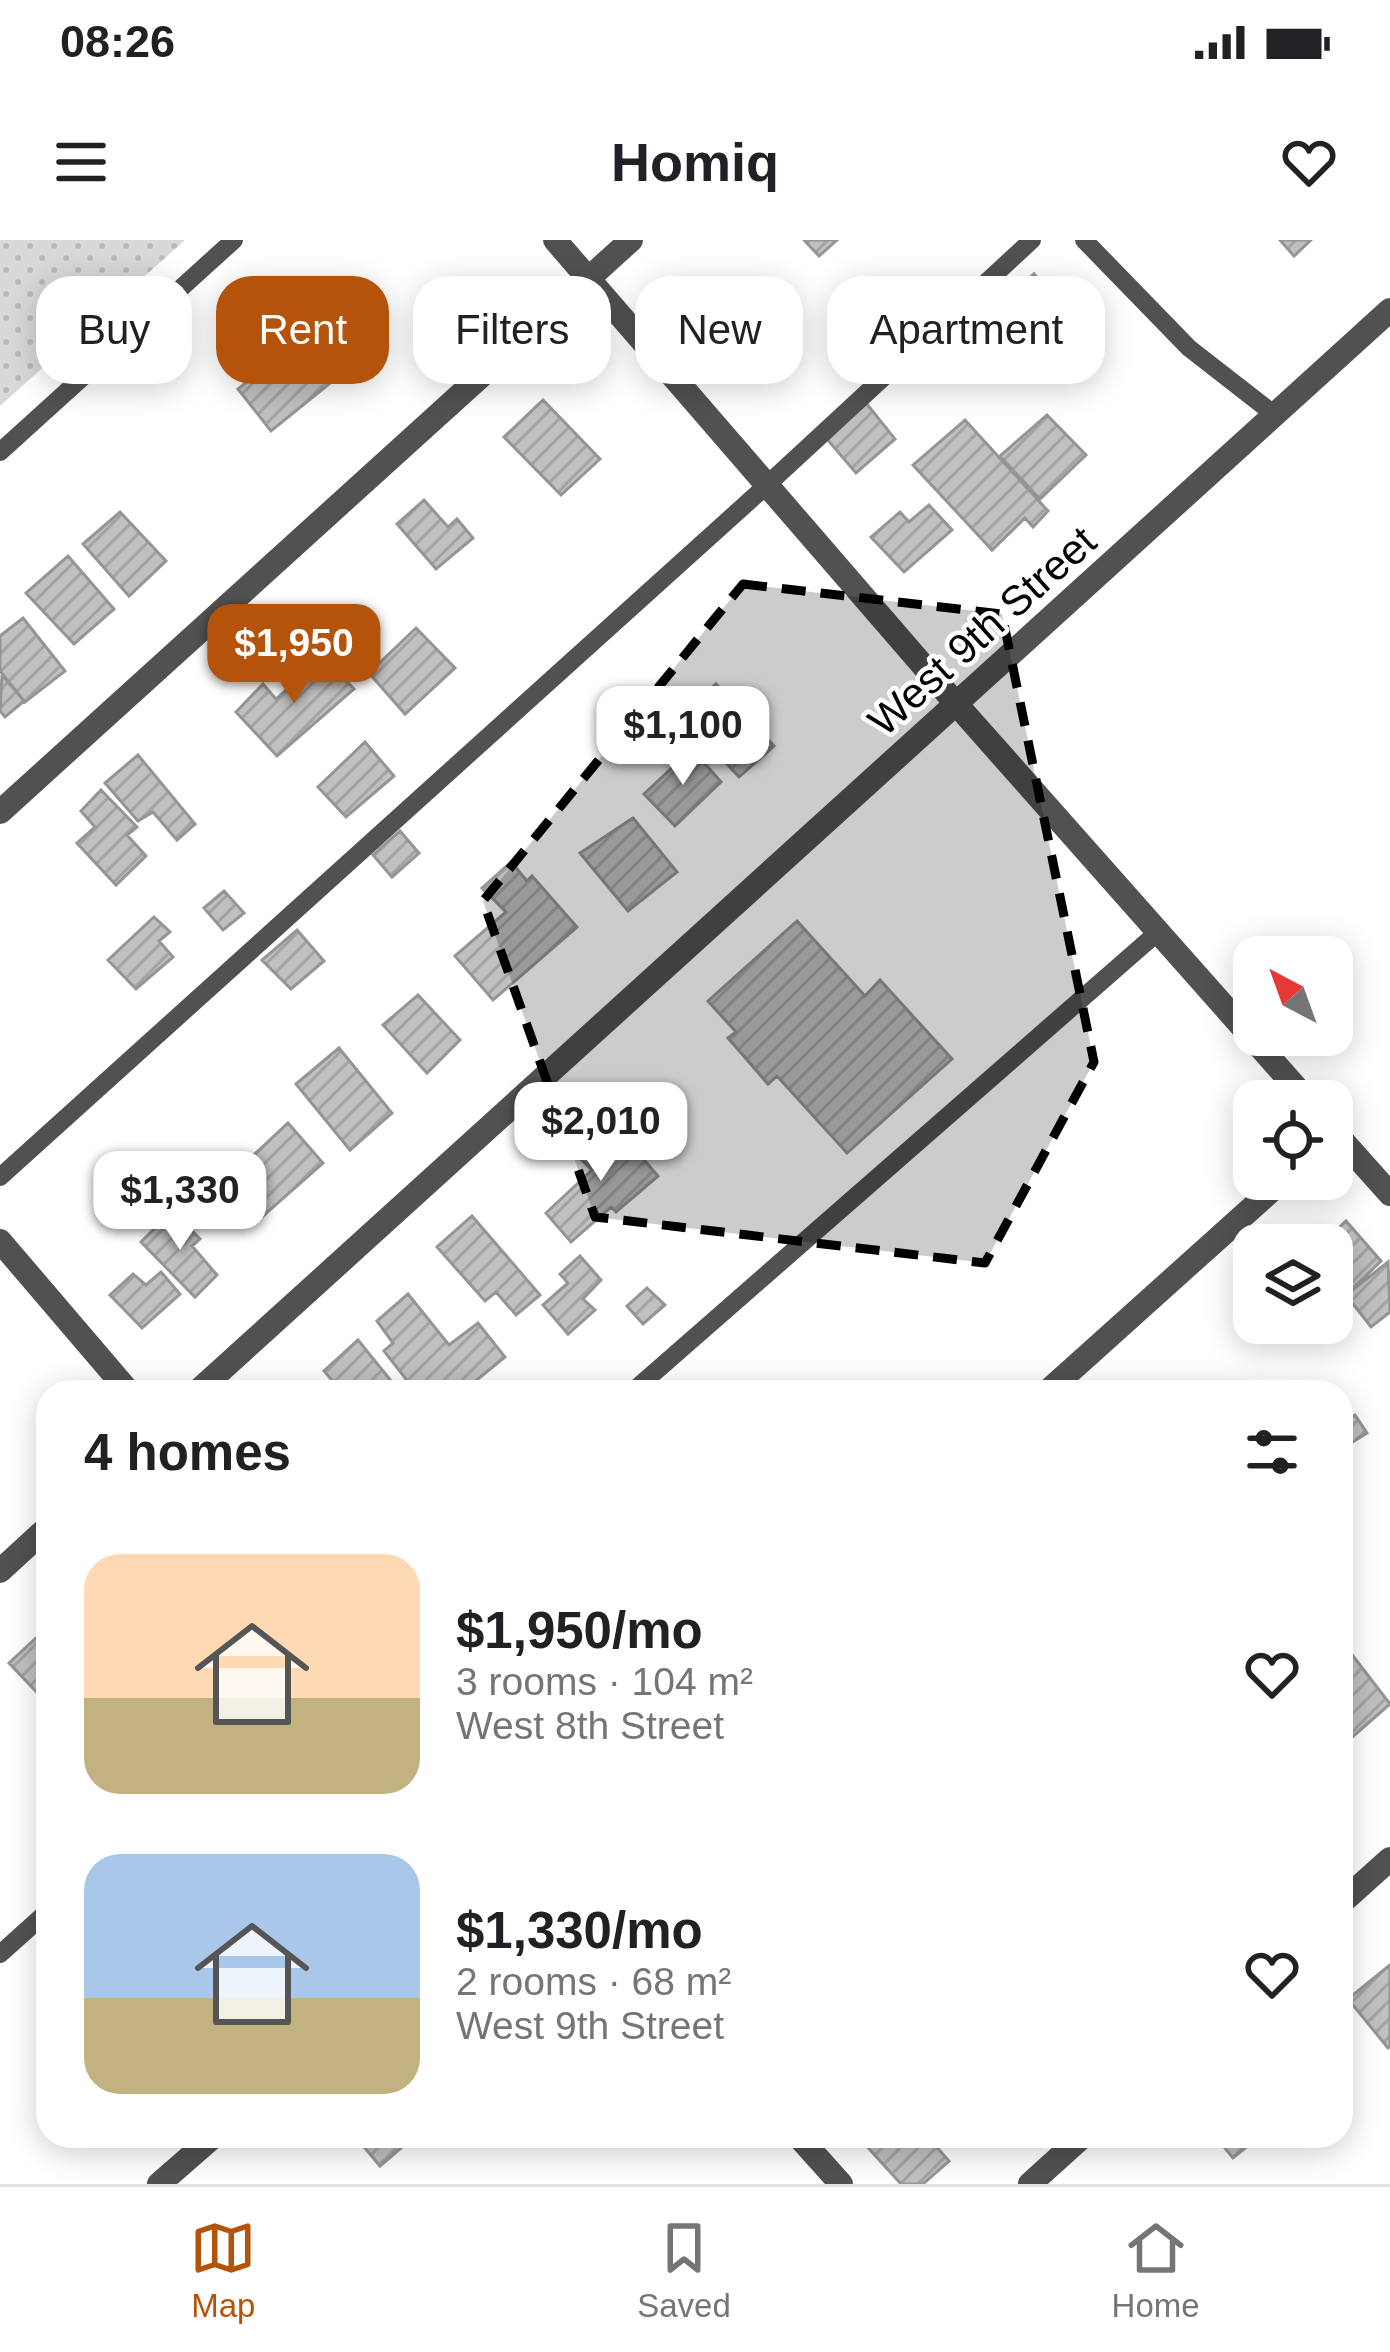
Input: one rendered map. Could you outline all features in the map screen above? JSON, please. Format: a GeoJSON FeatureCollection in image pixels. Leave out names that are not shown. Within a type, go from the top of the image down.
{"type":"FeatureCollection","features":[{"type":"Feature","properties":{"kind":"street"},"geometry":{"type":"LineString","coordinates":[[555,240],[587,276]]}},
{"type":"Feature","properties":{"kind":"street"},"geometry":{"type":"LineString","coordinates":[[591,276],[631,240]]}},
{"type":"Feature","properties":{"kind":"street"},"geometry":{"type":"LineString","coordinates":[[611,304],[1289,1080]]}},
{"type":"Feature","properties":{"kind":"street","name":"West 9th Street"},"geometry":{"type":"LineString","coordinates":[[210,1380],[1390,310]]}},
{"type":"Feature","properties":{"kind":"street"},"geometry":{"type":"LineString","coordinates":[[0,812],[472,384]]}},
{"type":"Feature","properties":{"kind":"street"},"geometry":{"type":"LineString","coordinates":[[1353,1154],[1390,1194]]}},
{"type":"Feature","properties":{"kind":"street"},"geometry":{"type":"LineString","coordinates":[[1060,1380],[1261,1200]]}},
{"type":"Feature","properties":{"kind":"street"},"geometry":{"type":"LineString","coordinates":[[0,1241],[119,1380]]}},
{"type":"Feature","properties":{"kind":"street"},"geometry":{"type":"LineString","coordinates":[[0,1570],[36,1538]]}},
{"type":"Feature","properties":{"kind":"street"},"geometry":{"type":"LineString","coordinates":[[1353,1892],[1390,1859]]}},
{"type":"Feature","properties":{"kind":"street"},"geometry":{"type":"LineString","coordinates":[[159,2184],[200,2148]]}},
{"type":"Feature","properties":{"kind":"street"},"geometry":{"type":"LineString","coordinates":[[809,2148],[842,2184]]}},
{"type":"Feature","properties":{"kind":"street"},"geometry":{"type":"LineString","coordinates":[[1030,2184],[1070,2148]]}},
{"type":"Feature","properties":{"kind":"lane"},"geometry":{"type":"LineString","coordinates":[[0,452],[234,240]]}},
{"type":"Feature","properties":{"kind":"lane"},"geometry":{"type":"LineString","coordinates":[[0,1177],[1032,240]]}},
{"type":"Feature","properties":{"kind":"lane"},"geometry":{"type":"LineString","coordinates":[[1084,240],[1189,348],[1275,415]]}},
{"type":"Feature","properties":{"kind":"lane"},"geometry":{"type":"LineString","coordinates":[[646,1380],[1158,932]]}},
{"type":"Feature","properties":{"kind":"lane"},"geometry":{"type":"LineString","coordinates":[[0,1954],[36,1922]]}},
{"type":"Feature","properties":{"kind":"highlighted area"},"geometry":{"type":"Polygon","coordinates":[[[743,584],[1002,614],[1094,1062],[985,1263],[595,1217],[483,901],[743,584]]]}},
{"type":"Feature","properties":{"kind":"shaded area"},"geometry":{"type":"Polygon","coordinates":[[[0,240],[185,240],[145,276],[36,276],[36,374],[0,406],[0,240]]]}},
{"type":"Feature","properties":{"kind":"building"},"geometry":{"type":"Polygon","coordinates":[[[804,240],[837,240],[819,256],[804,240]]]}},
{"type":"Feature","properties":{"kind":"building"},"geometry":{"type":"Polygon","coordinates":[[[1280,240],[1311,240],[1294,256],[1280,240]]]}},
{"type":"Feature","properties":{"kind":"building"},"geometry":{"type":"Polygon","coordinates":[[[244,384],[329,384],[271,431],[238,389],[244,384]]]}},
{"type":"Feature","properties":{"kind":"building"},"geometry":{"type":"Polygon","coordinates":[[[543,400],[600,459],[561,495],[504,437],[543,400]]]}},
{"type":"Feature","properties":{"kind":"building"},"geometry":{"type":"Polygon","coordinates":[[[866,403],[895,439],[856,473],[826,438],[866,403]]]}},
{"type":"Feature","properties":{"kind":"building"},"geometry":{"type":"Polygon","coordinates":[[[1047,415],[1086,455],[1040,499],[1000,456],[1047,415]]]}},
{"type":"Feature","properties":{"kind":"building"},"geometry":{"type":"Polygon","coordinates":[[[965,420],[1048,511],[1033,527],[1025,518],[992,550],[913,465],[965,420]]]}},
{"type":"Feature","properties":{"kind":"building"},"geometry":{"type":"Polygon","coordinates":[[[424,500],[448,527],[457,519],[473,538],[436,569],[397,524],[424,500]]]}},
{"type":"Feature","properties":{"kind":"building"},"geometry":{"type":"Polygon","coordinates":[[[929,505],[952,530],[904,572],[871,537],[900,512],[909,522],[929,505]]]}},
{"type":"Feature","properties":{"kind":"building"},"geometry":{"type":"Polygon","coordinates":[[[120,512],[166,561],[129,596],[83,544],[120,512]]]}},
{"type":"Feature","properties":{"kind":"building"},"geometry":{"type":"Polygon","coordinates":[[[68,556],[114,609],[74,644],[26,593],[68,556]]]}},
{"type":"Feature","properties":{"kind":"building"},"geometry":{"type":"Polygon","coordinates":[[[23,618],[65,671],[25,702],[0,671],[0,636],[23,618]]]}},
{"type":"Feature","properties":{"kind":"building"},"geometry":{"type":"Polygon","coordinates":[[[416,628],[455,668],[405,714],[369,673],[416,628]]]}},
{"type":"Feature","properties":{"kind":"building"},"geometry":{"type":"Polygon","coordinates":[[[323,657],[354,689],[277,756],[236,712],[263,684],[276,699],[323,657]]]}},
{"type":"Feature","properties":{"kind":"building"},"geometry":{"type":"Polygon","coordinates":[[[2,675],[24,701],[5,717],[0,711],[2,675]]]}},
{"type":"Feature","properties":{"kind":"building"},"geometry":{"type":"Polygon","coordinates":[[[716,684],[774,746],[739,777],[683,716],[716,684]]]}},
{"type":"Feature","properties":{"kind":"building"},"geometry":{"type":"Polygon","coordinates":[[[637,705],[661,732],[642,751],[617,722],[637,705]]]}},
{"type":"Feature","properties":{"kind":"building"},"geometry":{"type":"Polygon","coordinates":[[[365,742],[394,776],[346,817],[318,787],[365,742]]]}},
{"type":"Feature","properties":{"kind":"building"},"geometry":{"type":"Polygon","coordinates":[[[692,749],[721,782],[675,826],[644,794],[692,749]]]}},
{"type":"Feature","properties":{"kind":"building"},"geometry":{"type":"Polygon","coordinates":[[[138,755],[195,824],[177,840],[153,812],[138,821],[105,783],[138,755]]]}},
{"type":"Feature","properties":{"kind":"building"},"geometry":{"type":"Polygon","coordinates":[[[101,790],[137,827],[127,835],[146,856],[116,885],[77,843],[95,827],[81,811],[101,790]]]}},
{"type":"Feature","properties":{"kind":"building"},"geometry":{"type":"Polygon","coordinates":[[[633,818],[677,872],[628,911],[580,853],[633,818]]]}},
{"type":"Feature","properties":{"kind":"building"},"geometry":{"type":"Polygon","coordinates":[[[400,831],[419,853],[392,877],[373,855],[400,831]]]}},
{"type":"Feature","properties":{"kind":"building"},"geometry":{"type":"Polygon","coordinates":[[[511,862],[527,881],[532,876],[577,927],[493,1000],[455,956],[506,912],[482,888],[511,862]]]}},
{"type":"Feature","properties":{"kind":"building"},"geometry":{"type":"Polygon","coordinates":[[[224,891],[244,913],[223,930],[204,908],[224,891]]]}},
{"type":"Feature","properties":{"kind":"building"},"geometry":{"type":"Polygon","coordinates":[[[154,917],[170,932],[159,941],[173,957],[136,989],[108,960],[154,917]]]}},
{"type":"Feature","properties":{"kind":"building"},"geometry":{"type":"Polygon","coordinates":[[[797,921],[865,996],[880,980],[952,1059],[847,1153],[777,1076],[768,1084],[728,1038],[736,1032],[708,1001],[797,921]]]}},
{"type":"Feature","properties":{"kind":"building"},"geometry":{"type":"Polygon","coordinates":[[[297,930],[324,961],[291,989],[262,960],[297,930]]]}},
{"type":"Feature","properties":{"kind":"building"},"geometry":{"type":"Polygon","coordinates":[[[418,995],[460,1040],[427,1073],[383,1025],[418,995]]]}},
{"type":"Feature","properties":{"kind":"building"},"geometry":{"type":"Polygon","coordinates":[[[339,1048],[392,1113],[350,1150],[296,1084],[339,1048]]]}},
{"type":"Feature","properties":{"kind":"building"},"geometry":{"type":"Polygon","coordinates":[[[288,1123],[323,1163],[263,1216],[228,1179],[288,1123]]]}},
{"type":"Feature","properties":{"kind":"building"},"geometry":{"type":"Polygon","coordinates":[[[600,1127],[616,1146],[625,1138],[658,1176],[616,1212],[611,1207],[571,1242],[546,1213],[592,1170],[573,1151],[600,1127]]]}},
{"type":"Feature","properties":{"kind":"building"},"geometry":{"type":"Polygon","coordinates":[[[172,1211],[200,1239],[192,1246],[217,1275],[195,1297],[141,1242],[172,1211]]]}},
{"type":"Feature","properties":{"kind":"building"},"geometry":{"type":"Polygon","coordinates":[[[472,1216],[540,1295],[516,1315],[496,1292],[485,1301],[437,1247],[472,1216]]]}},
{"type":"Feature","properties":{"kind":"building"},"geometry":{"type":"Polygon","coordinates":[[[1353,1229],[1381,1261],[1353,1288],[1353,1229]]]}},
{"type":"Feature","properties":{"kind":"building"},"geometry":{"type":"Polygon","coordinates":[[[580,1256],[601,1280],[583,1299],[595,1310],[568,1334],[543,1305],[568,1283],[560,1274],[580,1256]]]}},
{"type":"Feature","properties":{"kind":"building"},"geometry":{"type":"Polygon","coordinates":[[[1388,1262],[1390,1312],[1371,1327],[1353,1304],[1353,1290],[1388,1262]]]}},
{"type":"Feature","properties":{"kind":"building"},"geometry":{"type":"Polygon","coordinates":[[[161,1272],[180,1294],[142,1328],[110,1295],[133,1274],[146,1285],[161,1272]]]}},
{"type":"Feature","properties":{"kind":"building"},"geometry":{"type":"Polygon","coordinates":[[[647,1288],[665,1305],[643,1324],[627,1306],[647,1288]]]}},
{"type":"Feature","properties":{"kind":"building"},"geometry":{"type":"Polygon","coordinates":[[[408,1294],[449,1345],[478,1323],[505,1357],[477,1380],[407,1380],[384,1351],[393,1343],[377,1321],[408,1294]]]}},
{"type":"Feature","properties":{"kind":"building"},"geometry":{"type":"Polygon","coordinates":[[[358,1340],[390,1380],[332,1380],[324,1371],[358,1340]]]}},
{"type":"Feature","properties":{"kind":"building"},"geometry":{"type":"Polygon","coordinates":[[[1353,1416],[1367,1433],[1353,1442],[1353,1416]]]}},
{"type":"Feature","properties":{"kind":"building"},"geometry":{"type":"Polygon","coordinates":[[[36,1638],[36,1691],[9,1663],[36,1638]]]}},
{"type":"Feature","properties":{"kind":"building"},"geometry":{"type":"Polygon","coordinates":[[[1353,1656],[1390,1704],[1353,1736],[1353,1656]]]}},
{"type":"Feature","properties":{"kind":"building"},"geometry":{"type":"Polygon","coordinates":[[[1390,1965],[1388,2048],[1353,2005],[1353,1995],[1390,1965]]]}},
{"type":"Feature","properties":{"kind":"building"},"geometry":{"type":"Polygon","coordinates":[[[365,2148],[401,2148],[380,2166],[365,2148]]]}},
{"type":"Feature","properties":{"kind":"building"},"geometry":{"type":"Polygon","coordinates":[[[868,2148],[938,2148],[949,2161],[923,2184],[901,2184],[868,2148]]]}},
{"type":"Feature","properties":{"kind":"building"},"geometry":{"type":"Polygon","coordinates":[[[1225,2148],[1245,2148],[1233,2158],[1225,2148]]]}}]}
